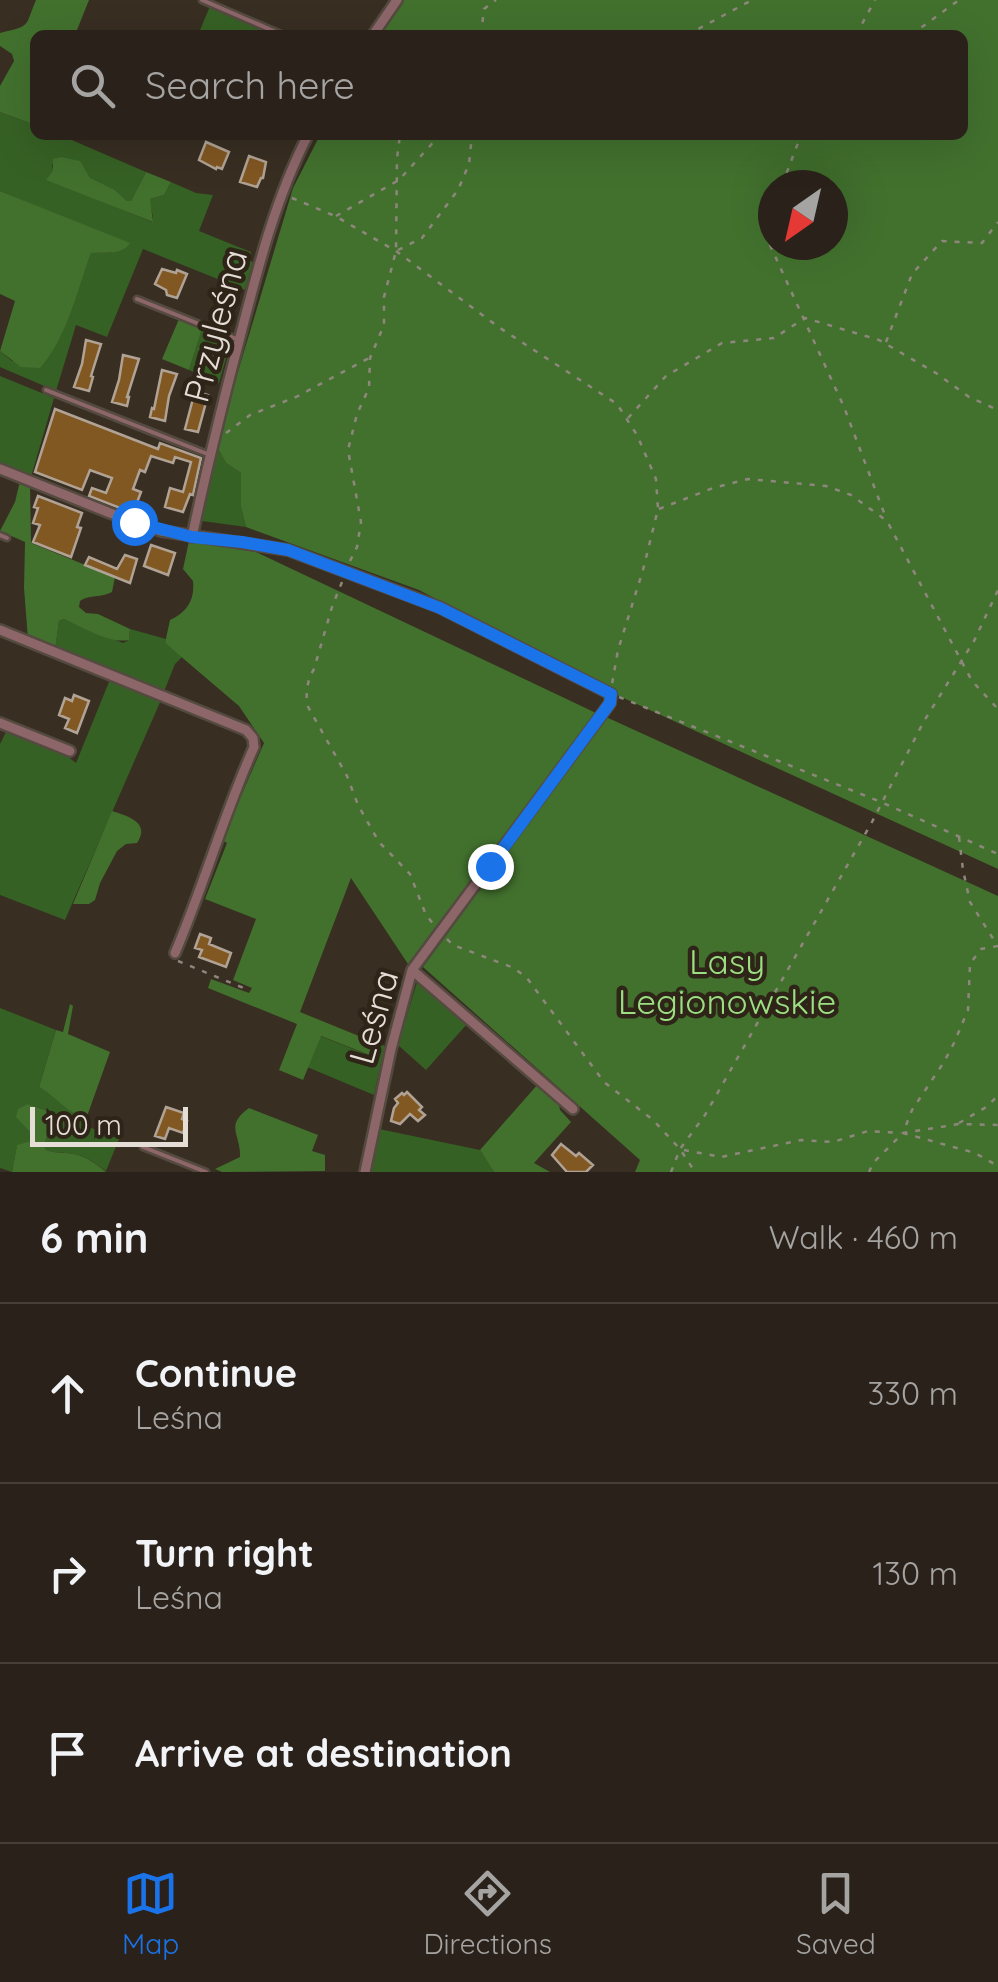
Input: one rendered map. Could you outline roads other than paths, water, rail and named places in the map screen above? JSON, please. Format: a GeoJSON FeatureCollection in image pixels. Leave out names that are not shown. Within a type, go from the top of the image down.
{"type":"FeatureCollection","features":[{"type":"Feature","properties":{"kind":"street"},"geometry":{"type":"LineString","coordinates":[[376,30],[396,0]]}},
{"type":"Feature","properties":{"kind":"street","name":"Przyleśna"},"geometry":{"type":"LineString","coordinates":[[192,537],[239,340],[282,194],[306,140]]}},
{"type":"Feature","properties":{"kind":"street"},"geometry":{"type":"LineString","coordinates":[[0,469],[134,522],[192,537]]}},
{"type":"Feature","properties":{"kind":"street","name":"Leśna"},"geometry":{"type":"LineString","coordinates":[[192,537],[288,550],[440,608],[611,694],[610,703],[412,970],[365,1172]]}},
{"type":"Feature","properties":{"kind":"street"},"geometry":{"type":"LineString","coordinates":[[0,630],[246,730],[253,738],[254,746],[175,953]]}},
{"type":"Feature","properties":{"kind":"street"},"geometry":{"type":"LineString","coordinates":[[0,723],[70,751]]}},
{"type":"Feature","properties":{"kind":"street"},"geometry":{"type":"LineString","coordinates":[[412,970],[573,1108]]}},
{"type":"Feature","properties":{"kind":"lane"},"geometry":{"type":"LineString","coordinates":[[202,0],[271,30]]}},
{"type":"Feature","properties":{"kind":"lane"},"geometry":{"type":"LineString","coordinates":[[137,299],[239,340]]}},
{"type":"Feature","properties":{"kind":"lane"},"geometry":{"type":"LineString","coordinates":[[46,390],[210,455]]}},
{"type":"Feature","properties":{"kind":"lane"},"geometry":{"type":"LineString","coordinates":[[0,535],[7,538]]}},
{"type":"Feature","properties":{"kind":"lane"},"geometry":{"type":"LineString","coordinates":[[143,1147],[206,1172]]}},
{"type":"Feature","properties":{"kind":"park label","name":"Lasy Legionowskie"},"geometry":{"type":"Point","coordinates":[727,982]}}]}
